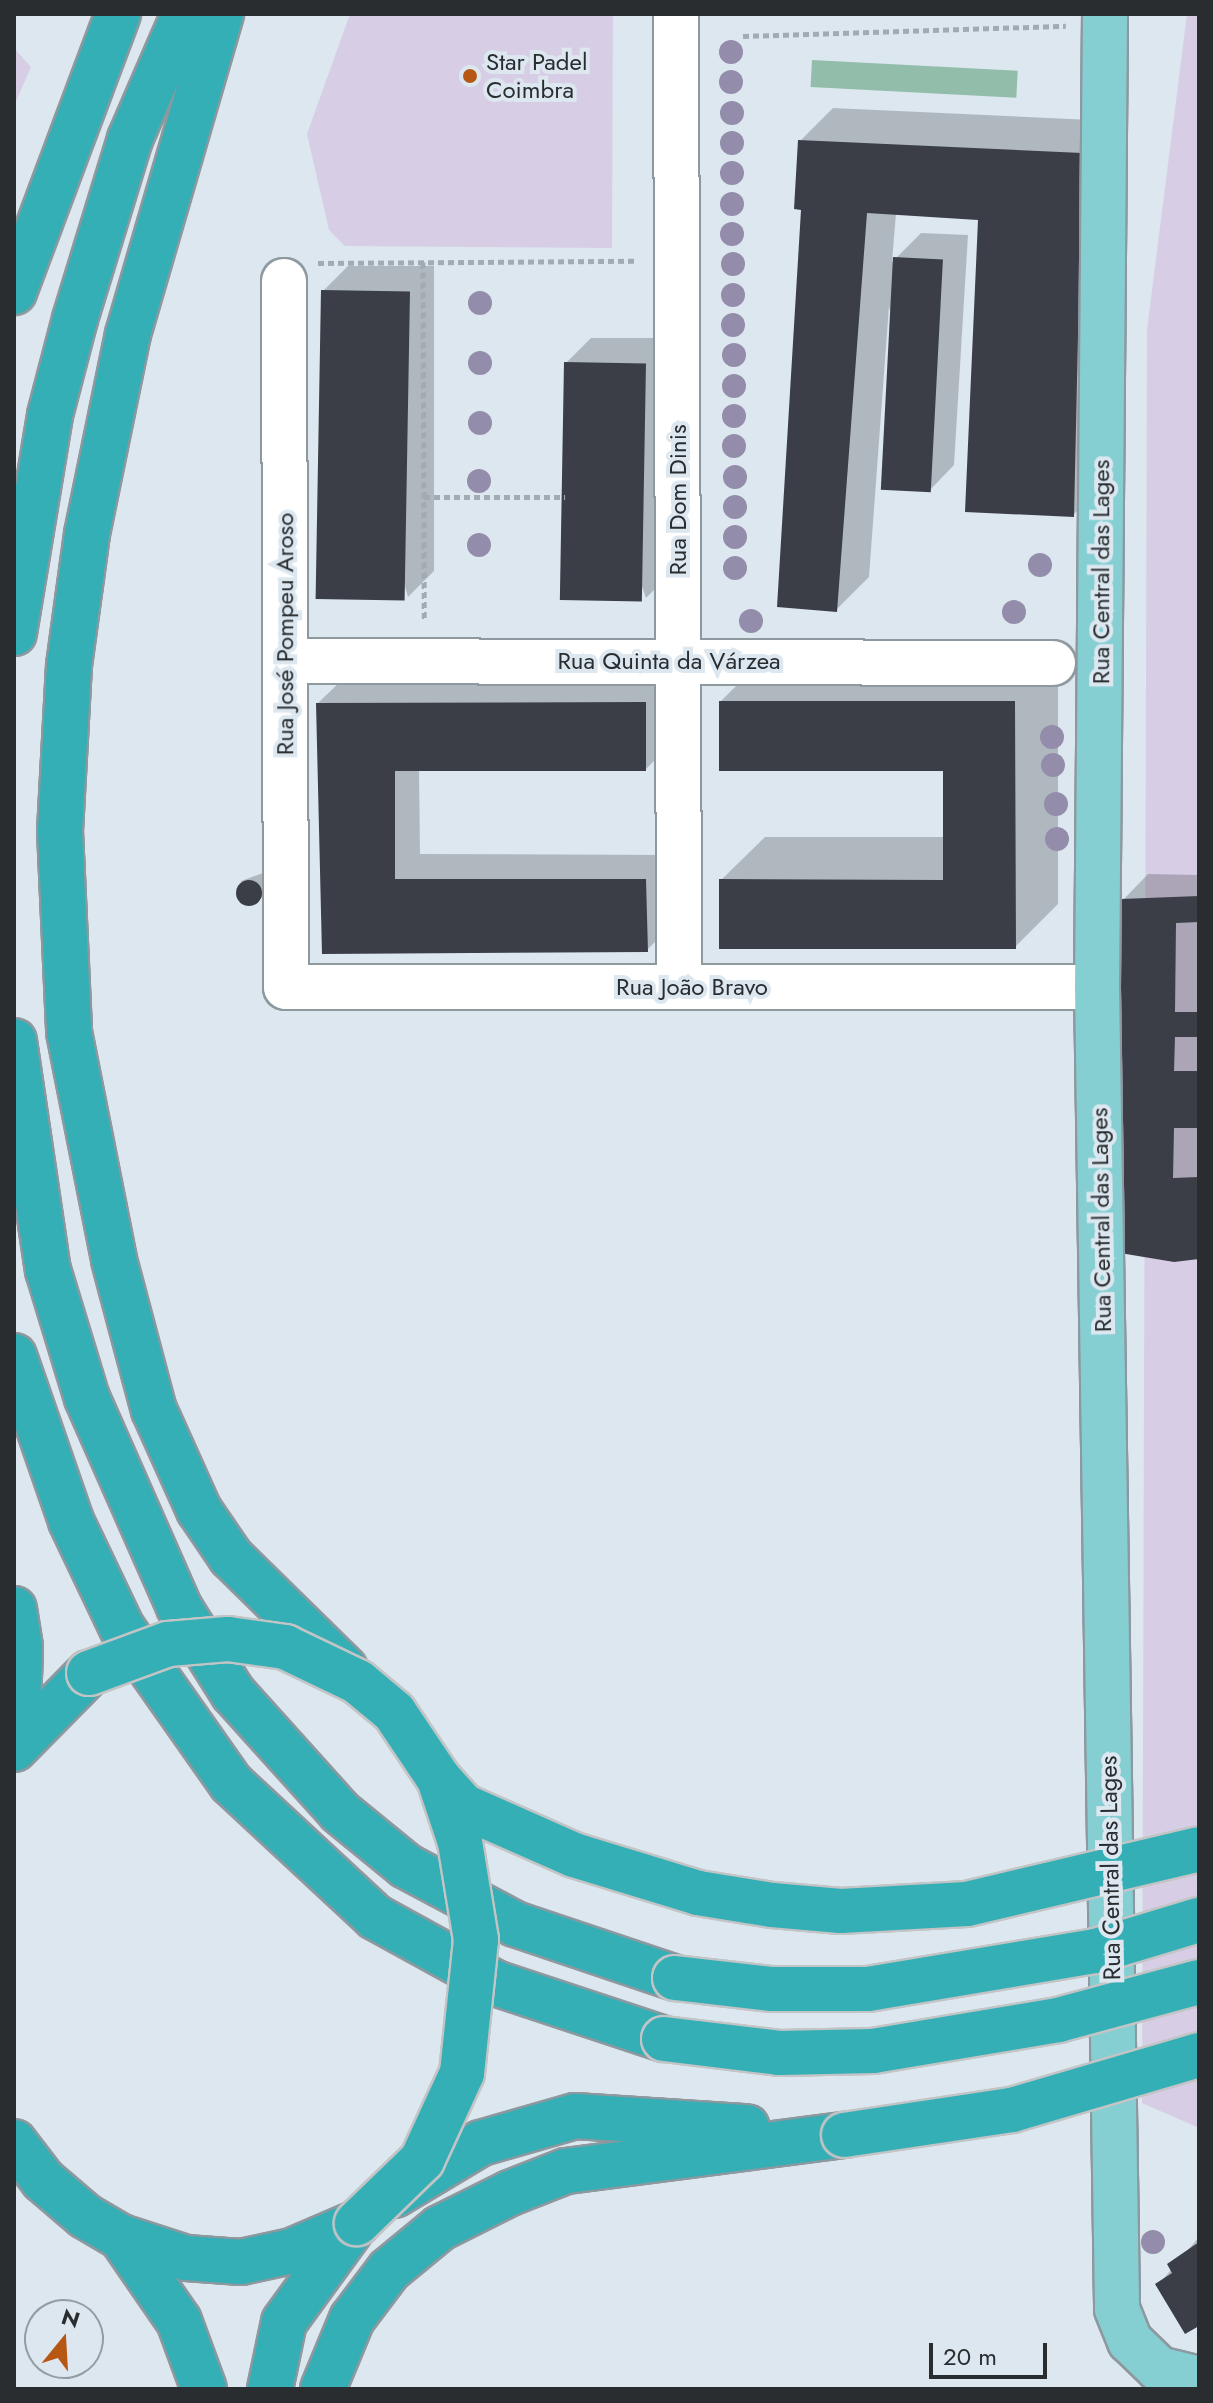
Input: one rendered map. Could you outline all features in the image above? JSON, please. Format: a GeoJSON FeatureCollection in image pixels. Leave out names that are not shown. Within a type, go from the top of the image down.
{"type":"FeatureCollection","features":[{"type":"Feature","properties":{"kind":"highway"},"geometry":{"type":"LineString","coordinates":[[14,292],[87,83],[118,14]]}},
{"type":"Feature","properties":{"kind":"highway"},"geometry":{"type":"LineString","coordinates":[[14,633],[50,415],[75,319],[130,139],[184,14]]}},
{"type":"Feature","properties":{"kind":"highway"},"geometry":{"type":"LineString","coordinates":[[221,14],[128,334],[69,665],[60,831],[69,1032],[114,1260],[154,1410],[199,1510],[280,1611],[394,1712],[439,1779],[463,1806],[574,1855],[698,1893],[772,1905],[841,1911],[967,1904],[1199,1849]]}},
{"type":"Feature","properties":{"kind":"highway"},"geometry":{"type":"LineString","coordinates":[[14,210],[87,83]]}},
{"type":"Feature","properties":{"kind":"highway"},"geometry":{"type":"LineString","coordinates":[[14,1041],[48,1270],[87,1398],[179,1607],[233,1693],[329,1801],[406,1866],[515,1924],[675,1978],[868,1989],[1096,1951],[1199,1920]]}},
{"type":"Feature","properties":{"kind":"highway"},"geometry":{"type":"LineString","coordinates":[[14,1356],[71,1521],[122,1628],[231,1783],[375,1917],[495,1983],[664,2039],[779,2053],[873,2051],[1058,2020],[1199,1982]]}},
{"type":"Feature","properties":{"kind":"highway"},"geometry":{"type":"LineString","coordinates":[[14,1609],[20,1647],[15,1746]]}},
{"type":"Feature","properties":{"kind":"highway"},"geometry":{"type":"LineString","coordinates":[[15,1746],[89,1673],[168,1644],[228,1639],[285,1647],[358,1682]]}},
{"type":"Feature","properties":{"kind":"highway"},"geometry":{"type":"LineString","coordinates":[[270,2389],[284,2322],[371,2212],[422,2160],[449,2113],[468,2029],[476,1940],[460,1842],[439,1779]]}},
{"type":"Feature","properties":{"kind":"highway"},"geometry":{"type":"LineString","coordinates":[[323,2389],[352,2319],[389,2270],[440,2228],[510,2193],[566,2171],[1012,2110],[1199,2055]]}},
{"type":"Feature","properties":{"kind":"highway"},"geometry":{"type":"LineString","coordinates":[[14,2142],[43,2180],[121,2237],[186,2258],[254,2259],[371,2212],[481,2143],[575,2116],[844,2135]]}},
{"type":"Feature","properties":{"kind":"highway"},"geometry":{"type":"LineString","coordinates":[[121,2237],[179,2321],[204,2389]]}},
{"type":"Feature","properties":{"kind":"main road","name":"Rua Central das Lages"},"geometry":{"type":"LineString","coordinates":[[1105,14],[1097,987],[1117,2309],[1130,2341],[1159,2369],[1199,2379]]}},
{"type":"Feature","properties":{"kind":"street","name":"Rua Dom Dinis"},"geometry":{"type":"LineString","coordinates":[[676,14],[679,987]]}},
{"type":"Feature","properties":{"kind":"street","name":"Rua José Pompeu Aroso"},"geometry":{"type":"LineString","coordinates":[[284,281],[286,987]]}},
{"type":"Feature","properties":{"kind":"street","name":"Rua Quinta da Várzea"},"geometry":{"type":"LineString","coordinates":[[285,661],[1053,663]]}},
{"type":"Feature","properties":{"kind":"street","name":"Rua João Bravo"},"geometry":{"type":"LineString","coordinates":[[286,987],[1097,987]]}},
{"type":"Feature","properties":{"kind":"path"},"geometry":{"type":"LineString","coordinates":[[743,36],[1051,27]]}},
{"type":"Feature","properties":{"kind":"path"},"geometry":{"type":"LineString","coordinates":[[284,281],[280,263],[677,261]]}},
{"type":"Feature","properties":{"kind":"path"},"geometry":{"type":"LineString","coordinates":[[423,262],[424,661]]}},
{"type":"Feature","properties":{"kind":"path"},"geometry":{"type":"LineString","coordinates":[[424,497],[565,497]]}},
{"type":"Feature","properties":{"kind":"shaded area","name":"Star Padel Coimbra"},"geometry":{"type":"Polygon","coordinates":[[[350,14],[613,14],[612,248],[345,246],[329,230],[307,134],[350,14]]]}},
{"type":"Feature","properties":{"kind":"shaded area"},"geometry":{"type":"Polygon","coordinates":[[[1187,14],[1199,14],[1199,2128],[1142,2103],[1147,330],[1187,14]]]}},
{"type":"Feature","properties":{"kind":"shaded area"},"geometry":{"type":"Polygon","coordinates":[[[14,48],[31,67],[14,106],[14,48]]]}},
{"type":"Feature","properties":{"kind":"shaded area"},"geometry":{"type":"Polygon","coordinates":[[[812,60],[1018,71],[1016,98],[811,87],[812,60]]]}},
{"type":"Feature","properties":{"kind":"building"},"geometry":{"type":"Polygon","coordinates":[[[798,140],[1082,153],[1074,517],[965,512],[978,220],[867,213],[837,612],[777,607],[801,210],[794,209],[798,140]]]}},
{"type":"Feature","properties":{"kind":"building"},"geometry":{"type":"Polygon","coordinates":[[[893,257],[943,260],[931,492],[881,490],[893,257]]]}},
{"type":"Feature","properties":{"kind":"building"},"geometry":{"type":"Polygon","coordinates":[[[321,290],[410,292],[405,601],[316,599],[321,290]]]}},
{"type":"Feature","properties":{"kind":"building"},"geometry":{"type":"Polygon","coordinates":[[[564,362],[646,363],[642,601],[560,600],[564,362]]]}},
{"type":"Feature","properties":{"kind":"building"},"geometry":{"type":"Polygon","coordinates":[[[719,701],[1015,701],[1016,949],[719,949],[719,879],[943,880],[943,771],[719,771],[719,701]]]}},
{"type":"Feature","properties":{"kind":"building"},"geometry":{"type":"Polygon","coordinates":[[[646,702],[646,771],[395,771],[395,879],[646,879],[648,952],[322,954],[316,703],[646,702]]]}},
{"type":"Feature","properties":{"kind":"building"},"geometry":{"type":"Polygon","coordinates":[[[249,880],[258,884],[262,893],[258,902],[249,906],[240,902],[236,893],[240,884],[249,880]]]}},
{"type":"Feature","properties":{"kind":"building"},"geometry":{"type":"Polygon","coordinates":[[[1199,896],[1199,922],[1176,923],[1175,1012],[1199,1012],[1199,1037],[1175,1037],[1174,1071],[1199,1071],[1199,1128],[1174,1128],[1173,1178],[1199,1177],[1199,1259],[1174,1262],[1120,1253],[1121,899],[1199,896]]]}},
{"type":"Feature","properties":{"kind":"building"},"geometry":{"type":"Polygon","coordinates":[[[1199,2242],[1199,2326],[1185,2334],[1155,2284],[1172,2273],[1167,2264],[1199,2242]]]}},
{"type":"Feature","properties":{"kind":"place","name":"Star Padel Coimbra"},"geometry":{"type":"Point","coordinates":[470,76]}}]}
